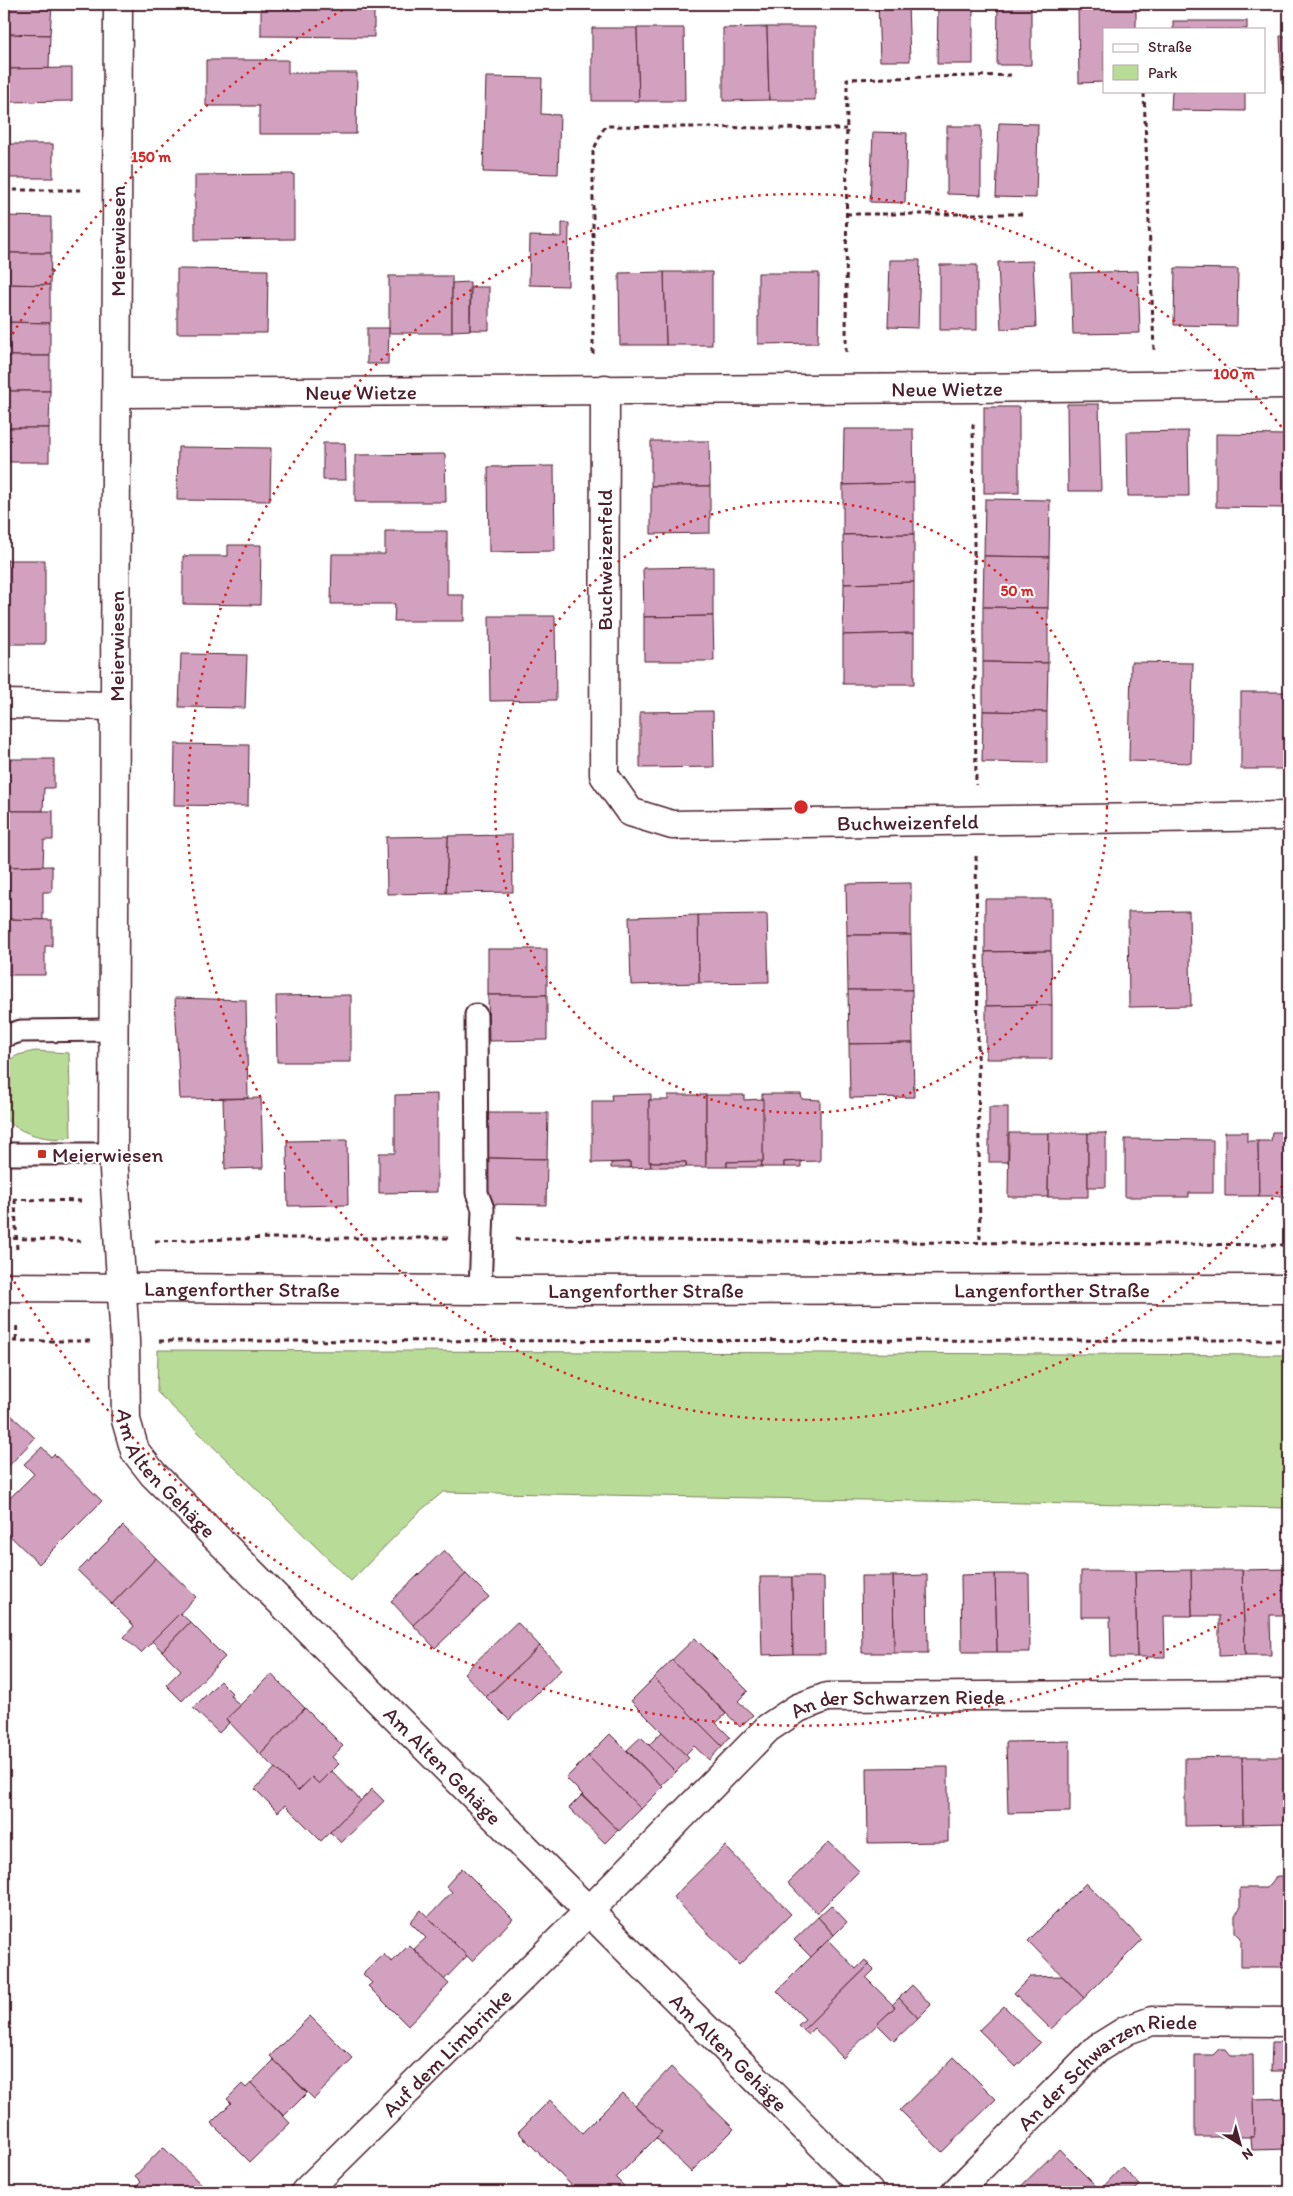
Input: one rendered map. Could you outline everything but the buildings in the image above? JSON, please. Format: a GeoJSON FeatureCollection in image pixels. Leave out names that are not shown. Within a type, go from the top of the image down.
{"type":"FeatureCollection","features":[{"type":"Feature","properties":{"kind":"street","name":"Meierwiesen"},"geometry":{"type":"LineString","coordinates":[[118,4],[113,1154],[122,1288]]}},
{"type":"Feature","properties":{"kind":"street","name":"Neue Wietze"},"geometry":{"type":"LineString","coordinates":[[117,393],[973,388],[1289,384]]}},
{"type":"Feature","properties":{"kind":"street","name":"Buchweizenfeld"},"geometry":{"type":"LineString","coordinates":[[604,389],[604,775],[630,812],[672,825],[1289,816]]}},
{"type":"Feature","properties":{"kind":"street"},"geometry":{"type":"LineString","coordinates":[[4,704],[115,706]]}},
{"type":"Feature","properties":{"kind":"street","name":"Langenforther Straße"},"geometry":{"type":"LineString","coordinates":[[4,1288],[480,1290],[1289,1289]]}},
{"type":"Feature","properties":{"kind":"street","name":"Am Alten Gehäge"},"geometry":{"type":"LineString","coordinates":[[122,1288],[126,1420],[135,1451],[153,1474],[869,2192]]}},
{"type":"Feature","properties":{"kind":"street","name":"An der Schwarzen Riede"},"geometry":{"type":"LineString","coordinates":[[589,1911],[768,1728],[798,1708],[827,1697],[1289,1694]]}},
{"type":"Feature","properties":{"kind":"street","name":"Auf dem Limbrinke"},"geometry":{"type":"LineString","coordinates":[[305,2192],[589,1911]]}},
{"type":"Feature","properties":{"kind":"street","name":"An der Schwarzen Riede"},"geometry":{"type":"LineString","coordinates":[[956,2192],[1098,2048],[1127,2030],[1152,2021],[1289,2022]]}},
{"type":"Feature","properties":{"kind":"lane"},"geometry":{"type":"LineString","coordinates":[[476,1015],[477,1193],[483,1209],[480,1290]]}},
{"type":"Feature","properties":{"kind":"lane"},"geometry":{"type":"LineString","coordinates":[[4,1036],[20,1031],[113,1030]]}},
{"type":"Feature","properties":{"kind":"lane"},"geometry":{"type":"LineString","coordinates":[[4,1154],[113,1154]]}},
{"type":"Feature","properties":{"kind":"path"},"geometry":{"type":"LineString","coordinates":[[846,388],[847,79],[1015,75]]}},
{"type":"Feature","properties":{"kind":"path"},"geometry":{"type":"LineString","coordinates":[[1144,93],[1155,386]]}},
{"type":"Feature","properties":{"kind":"path"},"geometry":{"type":"LineString","coordinates":[[604,389],[594,367],[594,150],[605,126],[846,129]]}},
{"type":"Feature","properties":{"kind":"path"},"geometry":{"type":"LineString","coordinates":[[4,190],[117,189]]}},
{"type":"Feature","properties":{"kind":"path"},"geometry":{"type":"LineString","coordinates":[[846,214],[1024,214]]}},
{"type":"Feature","properties":{"kind":"path"},"geometry":{"type":"LineString","coordinates":[[973,388],[980,1243]]}},
{"type":"Feature","properties":{"kind":"path"},"geometry":{"type":"LineString","coordinates":[[4,1199],[115,1201]]}},
{"type":"Feature","properties":{"kind":"path"},"geometry":{"type":"LineString","coordinates":[[15,1199],[16,1239]]}},
{"type":"Feature","properties":{"kind":"path"},"geometry":{"type":"LineString","coordinates":[[4,1238],[118,1242],[277,1238],[482,1238],[1289,1245]]}},
{"type":"Feature","properties":{"kind":"path"},"geometry":{"type":"LineString","coordinates":[[4,1340],[1289,1340]]}},
{"type":"Feature","properties":{"kind":"green space"},"geometry":{"type":"Polygon","coordinates":[[[35,1051],[69,1053],[71,1137],[54,1138],[35,1135],[17,1128],[4,1117],[4,1063],[18,1055],[35,1051]]]}},
{"type":"Feature","properties":{"kind":"green space"},"geometry":{"type":"Polygon","coordinates":[[[158,1350],[1289,1355],[1289,1508],[443,1492],[420,1511],[351,1581],[157,1392],[158,1350]]]}},
{"type":"Feature","properties":{"kind":"place","name":"Meierwiesen"},"geometry":{"type":"Point","coordinates":[42,1154]}}]}
